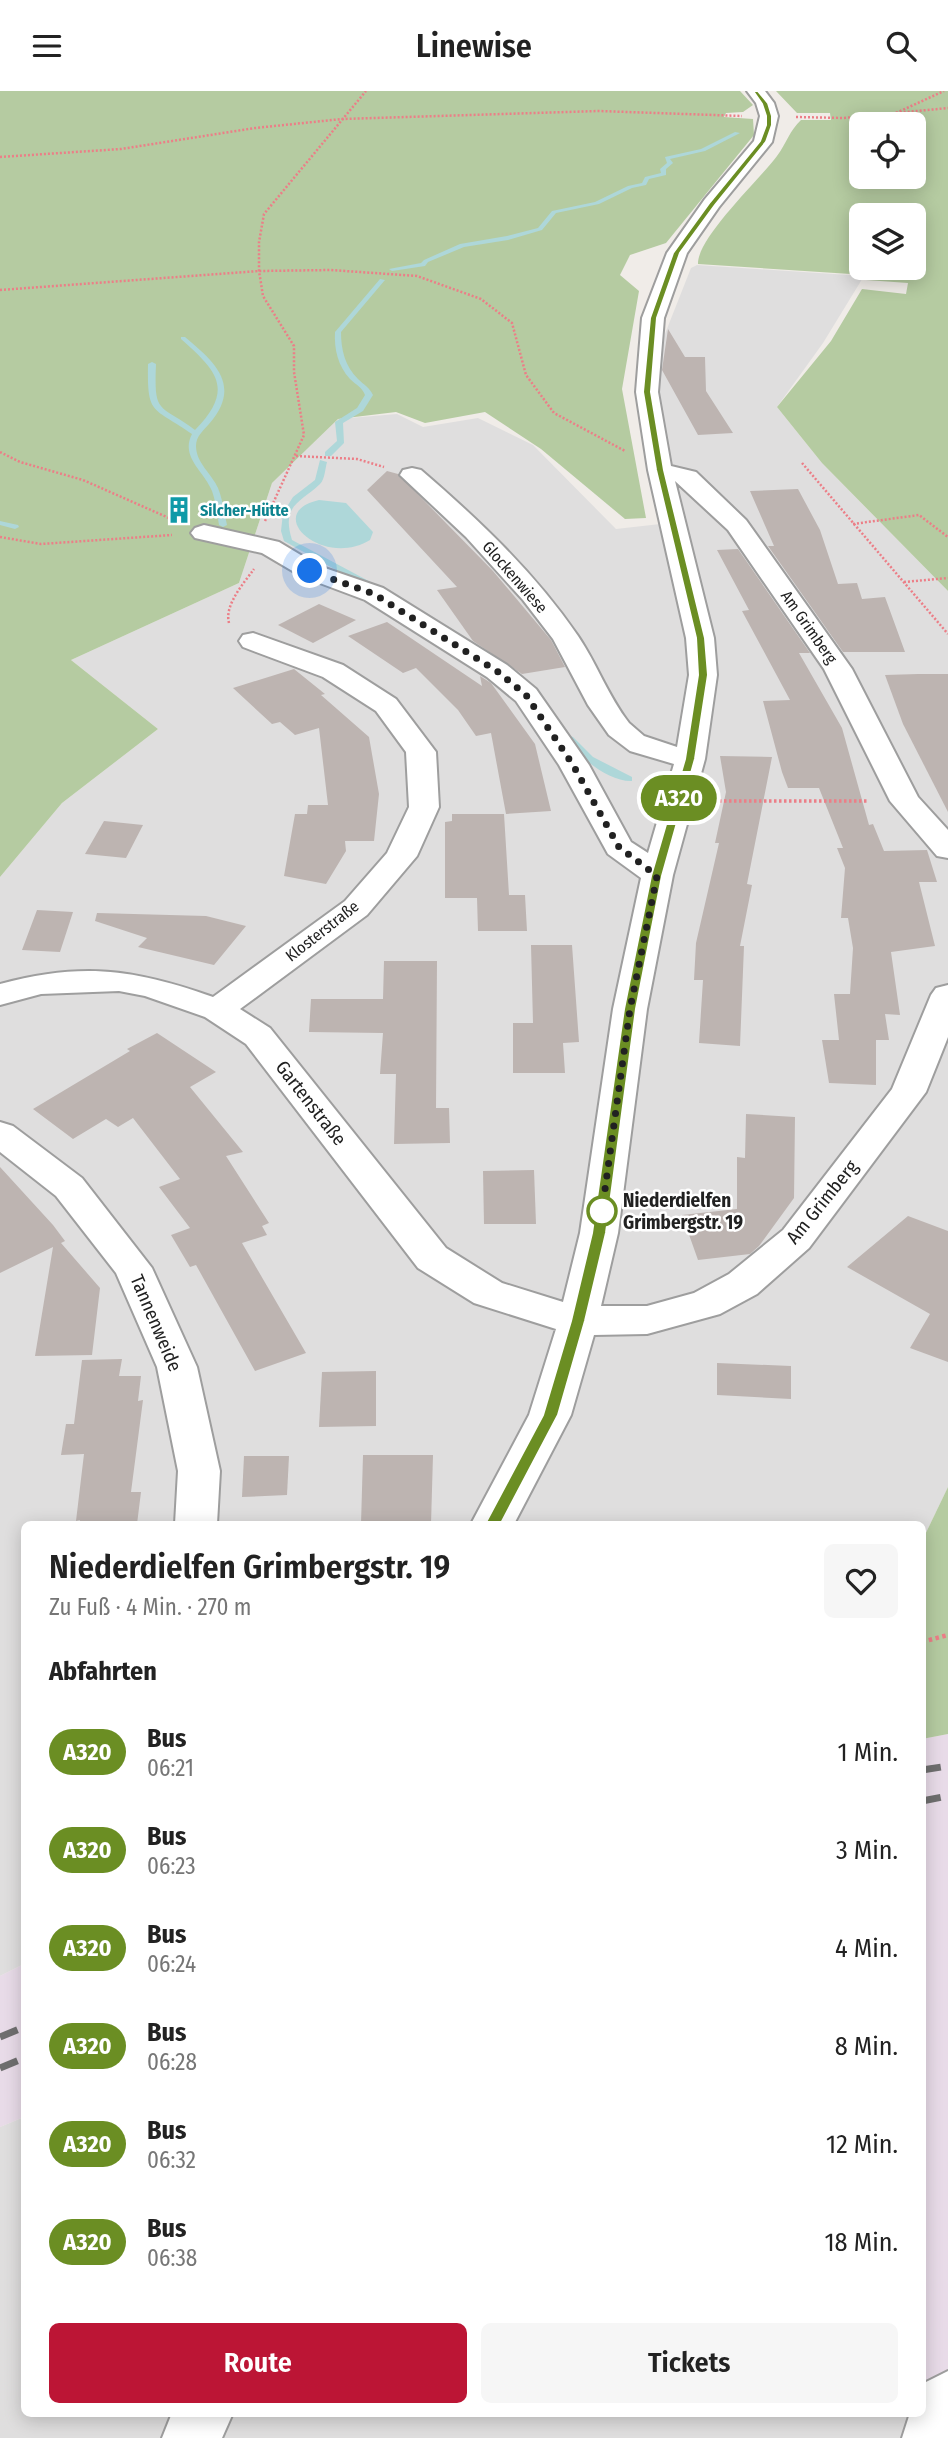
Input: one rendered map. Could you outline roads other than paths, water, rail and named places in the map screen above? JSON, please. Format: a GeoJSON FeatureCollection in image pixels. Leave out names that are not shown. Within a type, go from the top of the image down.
{"type":"FeatureCollection","features":[{"type":"Feature","properties":{"kind":"street"},"geometry":{"type":"LineString","coordinates":[[494,1521],[550,1415],[578,1321],[599,1233],[630,1009],[657,876],[690,759],[703,675],[701,638],[660,470],[647,392],[653,318],[677,253],[712,204],[763,142],[769,116],[765,103],[756,91]]}},
{"type":"Feature","properties":{"kind":"street","name":"Am Grimberg"},"geometry":{"type":"LineString","coordinates":[[660,470],[687,477],[737,525],[838,669],[905,801],[948,849]]}},
{"type":"Feature","properties":{"kind":"street","name":"Glockenwiese"},"geometry":{"type":"LineString","coordinates":[[412,475],[448,506],[511,569],[565,638],[613,720],[630,741],[690,759]]}},
{"type":"Feature","properties":{"kind":"street"},"geometry":{"type":"LineString","coordinates":[[204,533],[270,547],[310,571],[374,594],[497,671],[526,695],[573,765],[619,847],[657,876]]}},
{"type":"Feature","properties":{"kind":"street","name":"Klosterstraße"},"geometry":{"type":"LineString","coordinates":[[217,1010],[356,908],[401,856],[424,807],[421,752],[386,705],[334,671],[253,641]]}},
{"type":"Feature","properties":{"kind":"street","name":"Gartenstraße"},"geometry":{"type":"LineString","coordinates":[[0,995],[40,984],[119,981],[152,986],[217,1010],[258,1036],[432,1258],[488,1293],[578,1321]]}},
{"type":"Feature","properties":{"kind":"street","name":"Am Grimberg"},"geometry":{"type":"LineString","coordinates":[[578,1321],[647,1320],[706,1304],[743,1284],[796,1239],[908,1092],[948,995]]}},
{"type":"Feature","properties":{"kind":"street","name":"Tannenweide"},"geometry":{"type":"LineString","coordinates":[[0,1134],[69,1187],[133,1268],[177,1367],[199,1471],[195,1521]]}},
{"type":"Feature","properties":{"kind":"street"},"geometry":{"type":"LineString","coordinates":[[932,2438],[942,2406],[948,2401]]}},
{"type":"Feature","properties":{"kind":"street"},"geometry":{"type":"LineString","coordinates":[[192,2438],[201,2417]]}},
{"type":"Feature","properties":{"kind":"water"},"geometry":{"type":"Polygon","coordinates":[[[319,500],[346,503],[373,532],[370,540],[352,547],[334,548],[318,544],[305,536],[297,526],[296,516],[303,507],[319,500]]]}},
{"type":"Feature","properties":{"kind":"waterway"},"geometry":{"type":"LineString","coordinates":[[392,269],[423,265],[426,261],[462,245],[508,238],[540,229],[554,212],[597,203],[630,187],[644,184],[647,178],[664,174],[663,169],[670,163],[667,158],[703,150],[737,133]]}},
{"type":"Feature","properties":{"kind":"waterway"},"geometry":{"type":"LineString","coordinates":[[328,454],[341,441],[339,422],[360,409],[369,395],[366,388],[353,378],[344,365],[338,332],[382,280]]}},
{"type":"Feature","properties":{"kind":"waterway"},"geometry":{"type":"LineString","coordinates":[[183,338],[213,367],[222,388],[216,411],[196,433],[192,446],[197,462],[209,478],[218,498],[223,525]]}},
{"type":"Feature","properties":{"kind":"waterway"},"geometry":{"type":"LineString","coordinates":[[152,364],[154,404],[158,410],[195,433]]}},
{"type":"Feature","properties":{"kind":"waterway"},"geometry":{"type":"LineString","coordinates":[[323,462],[319,481],[296,499],[286,513],[285,531],[288,541],[375,588]]}},
{"type":"Feature","properties":{"kind":"waterway"},"geometry":{"type":"LineString","coordinates":[[0,523],[15,527]]}},
{"type":"Feature","properties":{"kind":"waterway"},"geometry":{"type":"LineString","coordinates":[[570,739],[589,759],[629,779]]}},
{"type":"Feature","properties":{"kind":"railway"},"geometry":{"type":"LineString","coordinates":[[926,1769],[948,1766]]}},
{"type":"Feature","properties":{"kind":"railway"},"geometry":{"type":"LineString","coordinates":[[926,1800],[948,1796]]}},
{"type":"Feature","properties":{"kind":"railway"},"geometry":{"type":"LineString","coordinates":[[0,2037],[21,2028]]}},
{"type":"Feature","properties":{"kind":"railway"},"geometry":{"type":"LineString","coordinates":[[0,2068],[21,2059]]}},
{"type":"Feature","properties":{"kind":"place","name":"Silcher-Hütte"},"geometry":{"type":"Point","coordinates":[179,510]}},
{"type":"Feature","properties":{"kind":"place","name":"Niederdielfen Grimbergstr. 19"},"geometry":{"type":"Point","coordinates":[602,1211]}}]}
